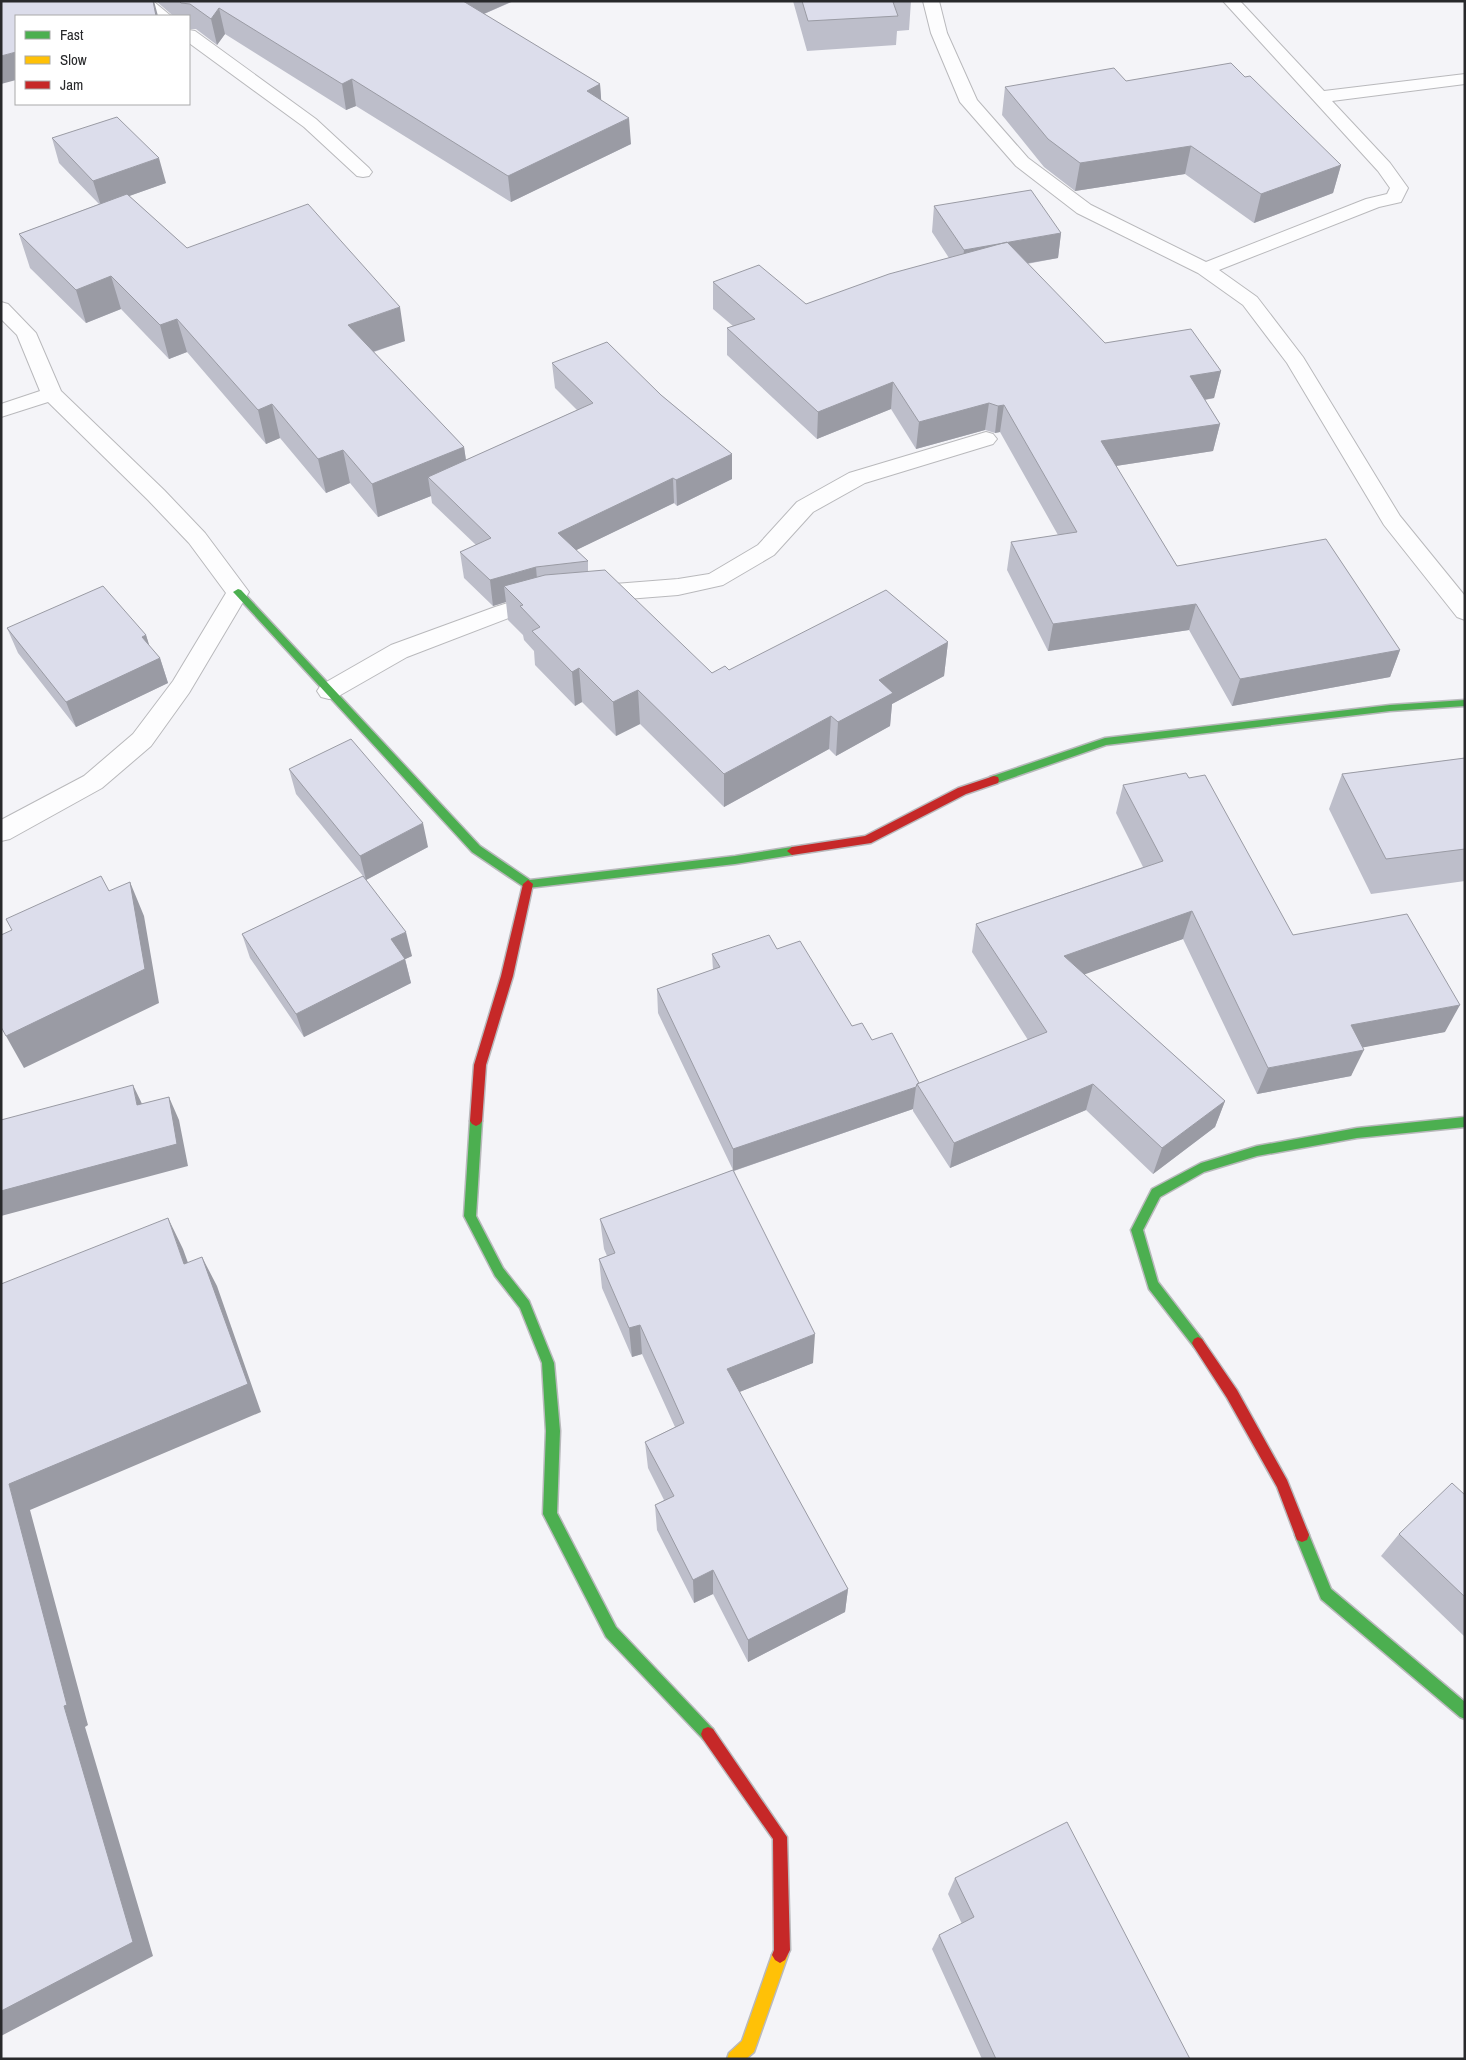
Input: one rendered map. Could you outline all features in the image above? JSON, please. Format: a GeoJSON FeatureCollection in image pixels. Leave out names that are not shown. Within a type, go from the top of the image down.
{"type":"FeatureCollection","features":[{"type":"Feature","properties":{"kind":"street"},"geometry":{"type":"LineString","coordinates":[[142,1],[162,15]]}},
{"type":"Feature","properties":{"kind":"street"},"geometry":{"type":"LineString","coordinates":[[931,1],[939,33],[969,102],[1022,162],[1084,209],[1205,269],[1250,302],[1296,361],[1392,520],[1465,612]]}},
{"type":"Feature","properties":{"kind":"street"},"geometry":{"type":"LineString","coordinates":[[1205,269],[1374,203],[1394,198],[1399,188],[1384,166],[1231,1]]}},
{"type":"Feature","properties":{"kind":"street"},"geometry":{"type":"LineString","coordinates":[[190,36],[310,123],[363,172]]}},
{"type":"Feature","properties":{"kind":"street"},"geometry":{"type":"LineString","coordinates":[[1320,97],[1465,78]]}},
{"type":"Feature","properties":{"kind":"street"},"geometry":{"type":"LineString","coordinates":[[1,308],[26,333],[52,394],[156,495],[197,538],[238,592],[476,849],[528,884],[735,860],[866,840],[962,791],[1105,742],[1390,708],[1465,703]]}},
{"type":"Feature","properties":{"kind":"street"},"geometry":{"type":"LineString","coordinates":[[1,411],[52,394]]}},
{"type":"Feature","properties":{"kind":"street"},"geometry":{"type":"LineString","coordinates":[[329,690],[399,651],[503,612],[547,599],[678,587],[715,580],[766,550],[805,506],[857,478],[986,439]]}},
{"type":"Feature","properties":{"kind":"street"},"geometry":{"type":"LineString","coordinates":[[1,832],[93,782],[142,740],[181,686],[238,592]]}},
{"type":"Feature","properties":{"kind":"street"},"geometry":{"type":"LineString","coordinates":[[528,884],[507,976],[480,1065],[470,1216],[499,1272],[525,1305],[548,1363],[553,1431],[550,1514],[611,1632],[710,1736],[780,1838],[782,1950],[748,2046],[735,2059]]}},
{"type":"Feature","properties":{"kind":"street"},"geometry":{"type":"LineString","coordinates":[[1465,1122],[1357,1133],[1257,1152],[1201,1168],[1156,1193],[1138,1230],[1152,1285],[1188,1329],[1226,1386],[1268,1459],[1282,1484],[1326,1594],[1465,1712]]}},
{"type":"Feature","properties":{"kind":"building"},"geometry":{"type":"Polygon","coordinates":[[[1,1],[153,1],[156,15],[15,15],[15,52],[1,56],[1,1]]]}},
{"type":"Feature","properties":{"kind":"building"},"geometry":{"type":"Polygon","coordinates":[[[179,1],[463,1],[600,84],[587,91],[629,118],[508,176],[352,79],[342,84],[219,8],[211,19],[190,4],[179,1]]]}},
{"type":"Feature","properties":{"kind":"building"},"geometry":{"type":"Polygon","coordinates":[[[802,1],[897,1],[893,2],[898,16],[808,21],[802,1]]]}},
{"type":"Feature","properties":{"kind":"building"},"geometry":{"type":"Polygon","coordinates":[[[1231,63],[1245,77],[1250,76],[1341,165],[1261,194],[1191,146],[1080,163],[1048,139],[1005,87],[1114,68],[1126,81],[1231,63]]]}},
{"type":"Feature","properties":{"kind":"building"},"geometry":{"type":"Polygon","coordinates":[[[117,117],[159,158],[93,181],[52,138],[117,117]]]}},
{"type":"Feature","properties":{"kind":"building"},"geometry":{"type":"Polygon","coordinates":[[[1031,190],[1061,233],[964,250],[934,206],[1031,190]]]}},
{"type":"Feature","properties":{"kind":"building"},"geometry":{"type":"Polygon","coordinates":[[[127,194],[187,248],[308,204],[400,307],[348,325],[464,447],[372,484],[343,450],[318,459],[272,404],[258,410],[177,319],[160,325],[111,276],[76,290],[19,234],[127,194]]]}},
{"type":"Feature","properties":{"kind":"building"},"geometry":{"type":"Polygon","coordinates":[[[1007,242],[1105,343],[1191,329],[1221,371],[1190,376],[1220,424],[1101,441],[1177,566],[1326,539],[1400,650],[1240,679],[1196,604],[1053,624],[1011,542],[1077,532],[1004,405],[998,406],[989,403],[919,422],[893,382],[818,412],[727,328],[755,319],[713,282],[759,265],[806,304],[889,274],[1007,242]]]}},
{"type":"Feature","properties":{"kind":"building"},"geometry":{"type":"Polygon","coordinates":[[[607,342],[661,395],[732,454],[676,480],[673,478],[558,533],[588,561],[536,567],[490,580],[460,552],[491,538],[428,477],[593,403],[552,363],[607,342]]]}},
{"type":"Feature","properties":{"kind":"building"},"geometry":{"type":"Polygon","coordinates":[[[605,570],[712,673],[725,666],[729,670],[886,590],[948,642],[879,680],[893,693],[838,722],[831,716],[724,774],[638,690],[613,702],[579,668],[572,672],[532,631],[540,627],[520,606],[523,605],[504,586],[545,575],[605,570]]]}},
{"type":"Feature","properties":{"kind":"building"},"geometry":{"type":"Polygon","coordinates":[[[103,586],[146,635],[142,637],[160,658],[66,702],[7,628],[103,586]]]}},
{"type":"Feature","properties":{"kind":"building"},"geometry":{"type":"Polygon","coordinates":[[[351,739],[423,823],[360,856],[289,769],[351,739]]]}},
{"type":"Feature","properties":{"kind":"building"},"geometry":{"type":"Polygon","coordinates":[[[1465,758],[1465,849],[1386,859],[1342,774],[1465,758]]]}},
{"type":"Feature","properties":{"kind":"building"},"geometry":{"type":"Polygon","coordinates":[[[1186,773],[1189,778],[1205,775],[1293,935],[1407,914],[1460,1005],[1351,1025],[1364,1050],[1268,1068],[1192,911],[1064,956],[1225,1101],[1162,1148],[1093,1084],[954,1143],[917,1084],[1047,1032],[976,924],[1163,861],[1123,785],[1186,773]]]}},
{"type":"Feature","properties":{"kind":"building"},"geometry":{"type":"Polygon","coordinates":[[[101,876],[109,891],[130,882],[145,969],[6,1036],[1,1027],[1,935],[12,930],[6,919],[101,876]]]}},
{"type":"Feature","properties":{"kind":"building"},"geometry":{"type":"Polygon","coordinates":[[[363,876],[406,932],[391,939],[405,959],[296,1014],[242,934],[363,876]]]}},
{"type":"Feature","properties":{"kind":"building"},"geometry":{"type":"Polygon","coordinates":[[[769,935],[777,949],[800,941],[852,1026],[862,1023],[872,1040],[892,1033],[919,1083],[916,1087],[733,1149],[657,989],[720,967],[712,954],[769,935]]]}},
{"type":"Feature","properties":{"kind":"building"},"geometry":{"type":"Polygon","coordinates":[[[133,1085],[137,1105],[169,1097],[177,1144],[1,1191],[1,1120],[133,1085]]]}},
{"type":"Feature","properties":{"kind":"building"},"geometry":{"type":"Polygon","coordinates":[[[733,1170],[815,1334],[727,1369],[848,1589],[748,1640],[713,1570],[693,1580],[655,1505],[674,1496],[645,1442],[684,1423],[640,1325],[629,1328],[599,1259],[615,1253],[600,1219],[733,1170]]]}},
{"type":"Feature","properties":{"kind":"building"},"geometry":{"type":"Polygon","coordinates":[[[168,1218],[184,1264],[202,1257],[248,1384],[9,1484],[67,1705],[64,1706],[133,1942],[1,2011],[1,1284],[168,1218]]]}},
{"type":"Feature","properties":{"kind":"building"},"geometry":{"type":"Polygon","coordinates":[[[1452,1483],[1465,1495],[1465,1597],[1399,1534],[1452,1483]]]}},
{"type":"Feature","properties":{"kind":"building"},"geometry":{"type":"Polygon","coordinates":[[[1067,1822],[1190,2059],[996,2059],[939,1935],[974,1917],[955,1878],[1067,1822]]]}},
{"type":"Feature","properties":{"kind":"traffic: fast"},"geometry":{"type":"LineString","coordinates":[[238,592],[476,849],[528,884],[735,860],[792,851]]}},
{"type":"Feature","properties":{"kind":"traffic: fast"},"geometry":{"type":"LineString","coordinates":[[994,780],[1105,742],[1390,708],[1465,703]]}},
{"type":"Feature","properties":{"kind":"traffic: fast"},"geometry":{"type":"LineString","coordinates":[[476,1121],[470,1216],[499,1272],[525,1305],[548,1363],[553,1431],[550,1514],[611,1632],[708,1734]]}},
{"type":"Feature","properties":{"kind":"traffic: fast"},"geometry":{"type":"LineString","coordinates":[[1198,1343],[1153,1285],[1137,1230],[1156,1193],[1201,1168],[1257,1151],[1357,1133],[1465,1122]]}},
{"type":"Feature","properties":{"kind":"traffic: fast"},"geometry":{"type":"LineString","coordinates":[[1302,1535],[1326,1594],[1465,1712]]}},
{"type":"Feature","properties":{"kind":"traffic: slow"},"geometry":{"type":"LineString","coordinates":[[735,2059],[748,2046],[780,1955]]}},
{"type":"Feature","properties":{"kind":"traffic: jam"},"geometry":{"type":"LineString","coordinates":[[792,851],[867,840],[962,791],[994,780]]}},
{"type":"Feature","properties":{"kind":"traffic: jam"},"geometry":{"type":"LineString","coordinates":[[476,1121],[480,1065],[507,976],[528,884]]}},
{"type":"Feature","properties":{"kind":"traffic: jam"},"geometry":{"type":"LineString","coordinates":[[1198,1343],[1232,1394],[1282,1484],[1302,1535]]}},
{"type":"Feature","properties":{"kind":"traffic: jam"},"geometry":{"type":"LineString","coordinates":[[708,1734],[780,1837],[782,1950],[780,1955]]}}]}
